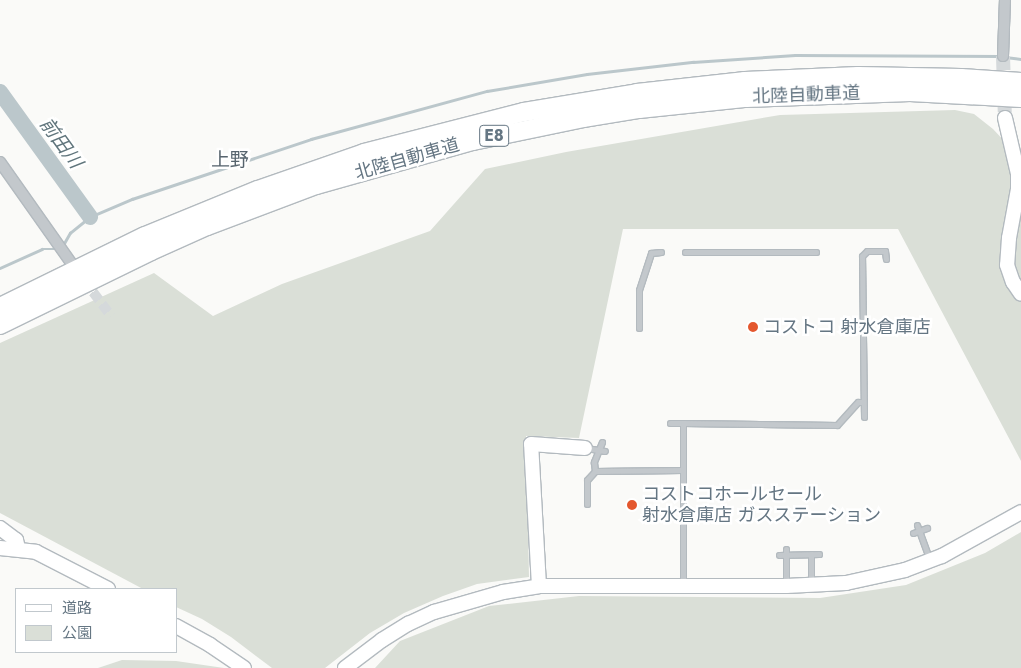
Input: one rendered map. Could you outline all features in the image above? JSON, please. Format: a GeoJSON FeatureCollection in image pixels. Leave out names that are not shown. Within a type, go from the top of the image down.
{"type":"FeatureCollection","features":[{"type":"Feature","properties":{"kind":"highway","name":"北陸自動車道"},"geometry":{"type":"LineString","coordinates":[[0,307],[86,263],[201,211],[364,153],[464,126],[579,102],[692,86],[801,78],[910,76],[1021,82]]}},
{"type":"Feature","properties":{"kind":"highway","name":"北陸自動車道"},"geometry":{"type":"LineString","coordinates":[[0,325],[151,251],[207,226],[316,185],[472,140],[630,110],[746,98],[910,92],[1021,98]]}},
{"type":"Feature","properties":{"kind":"highway"},"geometry":{"type":"LineString","coordinates":[[0,298],[161,225],[201,211]]}},
{"type":"Feature","properties":{"kind":"street"},"geometry":{"type":"LineString","coordinates":[[1003,56],[1005,0]]}},
{"type":"Feature","properties":{"kind":"street"},"geometry":{"type":"LineString","coordinates":[[1005,118],[1014,156],[1018,189],[1007,265],[1013,282],[1021,294]]}},
{"type":"Feature","properties":{"kind":"street"},"geometry":{"type":"LineString","coordinates":[[0,162],[72,264]]}},
{"type":"Feature","properties":{"kind":"street"},"geometry":{"type":"LineString","coordinates":[[540,586],[531,444],[585,448]]}},
{"type":"Feature","properties":{"kind":"street"},"geometry":{"type":"LineString","coordinates":[[345,668],[382,640],[434,612],[503,592],[540,586],[811,586],[871,579],[905,570],[930,560],[1021,512]]}},
{"type":"Feature","properties":{"kind":"street"},"geometry":{"type":"LineString","coordinates":[[0,528],[16,540],[18,548]]}},
{"type":"Feature","properties":{"kind":"street"},"geometry":{"type":"LineString","coordinates":[[0,548],[18,548],[54,560],[106,588]]}},
{"type":"Feature","properties":{"kind":"street"},"geometry":{"type":"LineString","coordinates":[[178,627],[210,645],[244,668]]}},
{"type":"Feature","properties":{"kind":"lane"},"geometry":{"type":"LineString","coordinates":[[864,417],[862,256],[867,251],[885,251],[886,259]]}},
{"type":"Feature","properties":{"kind":"lane"},"geometry":{"type":"LineString","coordinates":[[639,328],[639,290],[652,253],[661,252]]}},
{"type":"Feature","properties":{"kind":"lane"},"geometry":{"type":"LineString","coordinates":[[685,252],[816,252]]}},
{"type":"Feature","properties":{"kind":"lane"},"geometry":{"type":"LineString","coordinates":[[670,423],[837,424],[858,402],[863,402]]}},
{"type":"Feature","properties":{"kind":"lane"},"geometry":{"type":"LineString","coordinates":[[683,423],[683,585]]}},
{"type":"Feature","properties":{"kind":"lane"},"geometry":{"type":"LineString","coordinates":[[595,471],[594,462],[603,450],[602,442]]}},
{"type":"Feature","properties":{"kind":"lane"},"geometry":{"type":"LineString","coordinates":[[585,448],[603,450]]}},
{"type":"Feature","properties":{"kind":"lane"},"geometry":{"type":"LineString","coordinates":[[587,504],[587,480],[595,471],[682,470]]}},
{"type":"Feature","properties":{"kind":"lane"},"geometry":{"type":"LineString","coordinates":[[918,528],[930,560]]}},
{"type":"Feature","properties":{"kind":"lane"},"geometry":{"type":"LineString","coordinates":[[918,528],[927,528]]}},
{"type":"Feature","properties":{"kind":"lane"},"geometry":{"type":"LineString","coordinates":[[913,534],[918,528]]}},
{"type":"Feature","properties":{"kind":"lane"},"geometry":{"type":"LineString","coordinates":[[786,552],[786,586]]}},
{"type":"Feature","properties":{"kind":"lane"},"geometry":{"type":"LineString","coordinates":[[780,555],[786,552],[819,554]]}},
{"type":"Feature","properties":{"kind":"lane"},"geometry":{"type":"LineString","coordinates":[[811,586],[812,554]]}},
{"type":"Feature","properties":{"kind":"green space"},"geometry":{"type":"Polygon","coordinates":[[[955,110],[974,114],[993,129],[1021,159],[1021,461],[898,229],[623,229],[579,438],[526,436],[529,577],[477,584],[404,613],[370,633],[325,668],[272,668],[231,637],[202,619],[178,608],[178,588],[141,588],[0,513],[0,343],[154,273],[213,316],[282,284],[430,231],[485,169],[566,152],[780,115],[955,110]]]}},
{"type":"Feature","properties":{"kind":"green space"},"geometry":{"type":"Polygon","coordinates":[[[1021,532],[1021,668],[375,668],[400,641],[489,606],[579,596],[820,598],[906,585],[985,553],[1021,532]]]}},
{"type":"Feature","properties":{"kind":"green space"},"geometry":{"type":"Polygon","coordinates":[[[122,660],[176,661],[224,668],[98,668],[122,660]]]}},
{"type":"Feature","properties":{"kind":"waterway"},"geometry":{"type":"LineString","coordinates":[[63,245],[70,233],[90,217],[132,199],[311,139],[487,91],[587,74],[693,62],[795,55],[1000,56]]}},
{"type":"Feature","properties":{"kind":"waterway"},"geometry":{"type":"LineString","coordinates":[[1005,57],[1021,59]]}},
{"type":"Feature","properties":{"kind":"waterway","name":"前田川"},"geometry":{"type":"LineString","coordinates":[[0,92],[90,217]]}},
{"type":"Feature","properties":{"kind":"waterway"},"geometry":{"type":"LineString","coordinates":[[0,268],[42,249],[57,249]]}},
{"type":"Feature","properties":{"kind":"tunnel"},"geometry":{"type":"LineString","coordinates":[[1003,56],[1005,118]]}},
{"type":"Feature","properties":{"kind":"tunnel"},"geometry":{"type":"LineString","coordinates":[[84,280],[111,316]]}},
{"type":"Feature","properties":{"kind":"place","name":"コストコ 射水倉庫店"},"geometry":{"type":"Point","coordinates":[753,327]}},
{"type":"Feature","properties":{"kind":"place","name":"コストコホールセール 射水倉庫店 ガスステーション"},"geometry":{"type":"Point","coordinates":[632,505]}},
{"type":"Feature","properties":{"kind":"district","name":"上野"},"geometry":{"type":"Point","coordinates":[230,160]}}]}
